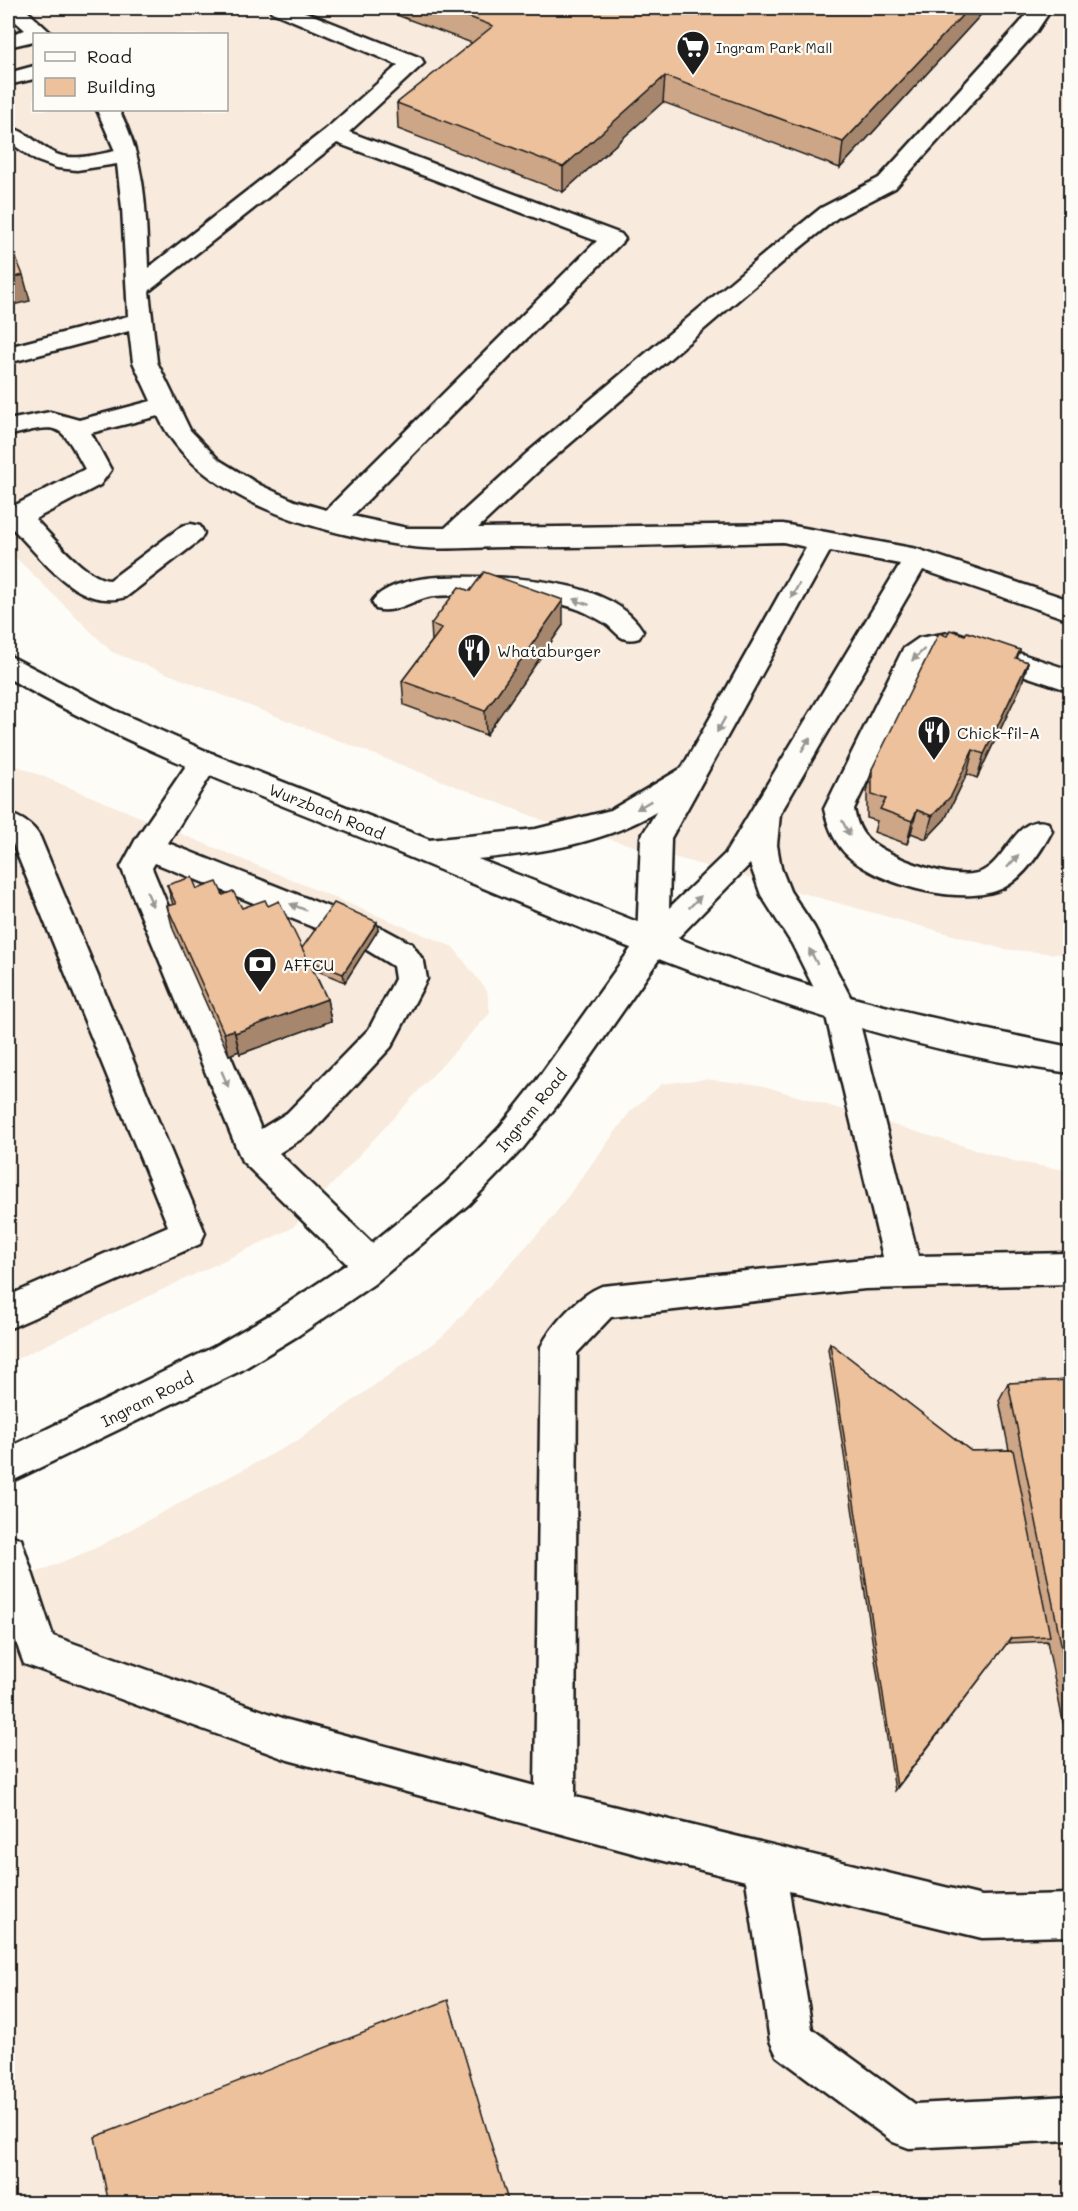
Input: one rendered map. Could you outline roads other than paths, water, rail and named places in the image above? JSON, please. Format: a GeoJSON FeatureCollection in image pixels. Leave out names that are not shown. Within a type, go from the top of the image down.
{"type":"FeatureCollection","features":[{"type":"Feature","properties":{"kind":"main road"},"geometry":{"type":"LineString","coordinates":[[12,8],[39,33]]}},
{"type":"Feature","properties":{"kind":"main road"},"geometry":{"type":"LineString","coordinates":[[137,289],[334,134],[414,63],[318,26],[279,8]]}},
{"type":"Feature","properties":{"kind":"main road"},"geometry":{"type":"LineString","coordinates":[[451,538],[536,459],[783,250],[829,213],[887,183],[1028,27],[1041,8]]}},
{"type":"Feature","properties":{"kind":"main road"},"geometry":{"type":"LineString","coordinates":[[8,41],[33,36]]}},
{"type":"Feature","properties":{"kind":"main road"},"geometry":{"type":"LineString","coordinates":[[8,79],[33,73]]}},
{"type":"Feature","properties":{"kind":"main road"},"geometry":{"type":"LineString","coordinates":[[108,111],[123,140],[127,155],[134,208],[137,289],[145,362],[179,434],[210,466],[251,491],[286,507],[331,521],[407,537],[783,533],[917,558],[1071,610]]}},
{"type":"Feature","properties":{"kind":"main road"},"geometry":{"type":"LineString","coordinates":[[8,134],[15,135],[48,159],[72,164],[127,155]]}},
{"type":"Feature","properties":{"kind":"main road"},"geometry":{"type":"LineString","coordinates":[[331,521],[613,239],[334,134]]}},
{"type":"Feature","properties":{"kind":"main road"},"geometry":{"type":"LineString","coordinates":[[8,355],[140,321]]}},
{"type":"Feature","properties":{"kind":"main road"},"geometry":{"type":"LineString","coordinates":[[76,429],[164,406]]}},
{"type":"Feature","properties":{"kind":"main road"},"geometry":{"type":"LineString","coordinates":[[8,429],[49,419],[62,420],[76,429],[98,470],[91,479],[12,519],[79,579],[98,590],[116,590],[191,533]]}},
{"type":"Feature","properties":{"kind":"main road"},"geometry":{"type":"LineString","coordinates":[[823,540],[694,774],[656,837],[653,943],[773,988],[893,1024],[1071,1060]]}},
{"type":"Feature","properties":{"kind":"main road","name":"Ingram Road"},"geometry":{"type":"LineString","coordinates":[[8,1466],[227,1359],[296,1318],[371,1265],[457,1194],[511,1138],[573,1058],[653,943],[736,862],[917,558]]}},
{"type":"Feature","properties":{"kind":"main road"},"geometry":{"type":"LineString","coordinates":[[386,602],[408,591],[432,586],[530,588],[560,594],[610,612],[623,621],[629,630]]}},
{"type":"Feature","properties":{"kind":"main road"},"geometry":{"type":"LineString","coordinates":[[1037,831],[1012,863],[993,880],[960,887],[896,868],[861,851],[843,828],[839,809],[913,656],[929,645],[955,642],[1071,681]]}},
{"type":"Feature","properties":{"kind":"main road","name":"Wurzbach Road"},"geometry":{"type":"LineString","coordinates":[[8,665],[73,704],[204,762],[653,943]]}},
{"type":"Feature","properties":{"kind":"main road"},"geometry":{"type":"LineString","coordinates":[[204,762],[136,867],[254,1151],[371,1265]]}},
{"type":"Feature","properties":{"kind":"main road"},"geometry":{"type":"LineString","coordinates":[[429,852],[536,841],[620,819],[694,774]]}},
{"type":"Feature","properties":{"kind":"main road"},"geometry":{"type":"LineString","coordinates":[[765,814],[762,845],[766,868],[776,895],[803,936],[840,1008],[904,1272]]}},
{"type":"Feature","properties":{"kind":"main road"},"geometry":{"type":"LineString","coordinates":[[8,825],[25,837],[188,1233],[8,1313]]}},
{"type":"Feature","properties":{"kind":"main road"},"geometry":{"type":"LineString","coordinates":[[147,847],[373,938],[401,953],[408,962],[411,980],[380,1038],[299,1124],[254,1151]]}},
{"type":"Feature","properties":{"kind":"main road"},"geometry":{"type":"LineString","coordinates":[[555,1812],[559,1347],[602,1302],[865,1272],[1071,1269]]}},
{"type":"Feature","properties":{"kind":"main road"},"geometry":{"type":"LineString","coordinates":[[8,1552],[38,1650],[288,1740],[555,1812],[982,1917],[1071,1915]]}},
{"type":"Feature","properties":{"kind":"main road"},"geometry":{"type":"LineString","coordinates":[[764,1864],[792,2041],[909,2126],[1071,2118]]}},
{"type":"Feature","properties":{"kind":"place","name":"Ingram Park Mall"},"geometry":{"type":"Point","coordinates":[693,76]}},
{"type":"Feature","properties":{"kind":"place","name":"Whataburger"},"geometry":{"type":"Point","coordinates":[474,679]}},
{"type":"Feature","properties":{"kind":"place","name":"Chick-fil-A"},"geometry":{"type":"Point","coordinates":[934,761]}},
{"type":"Feature","properties":{"kind":"place","name":"AFFCU"},"geometry":{"type":"Point","coordinates":[260,993]}}]}
